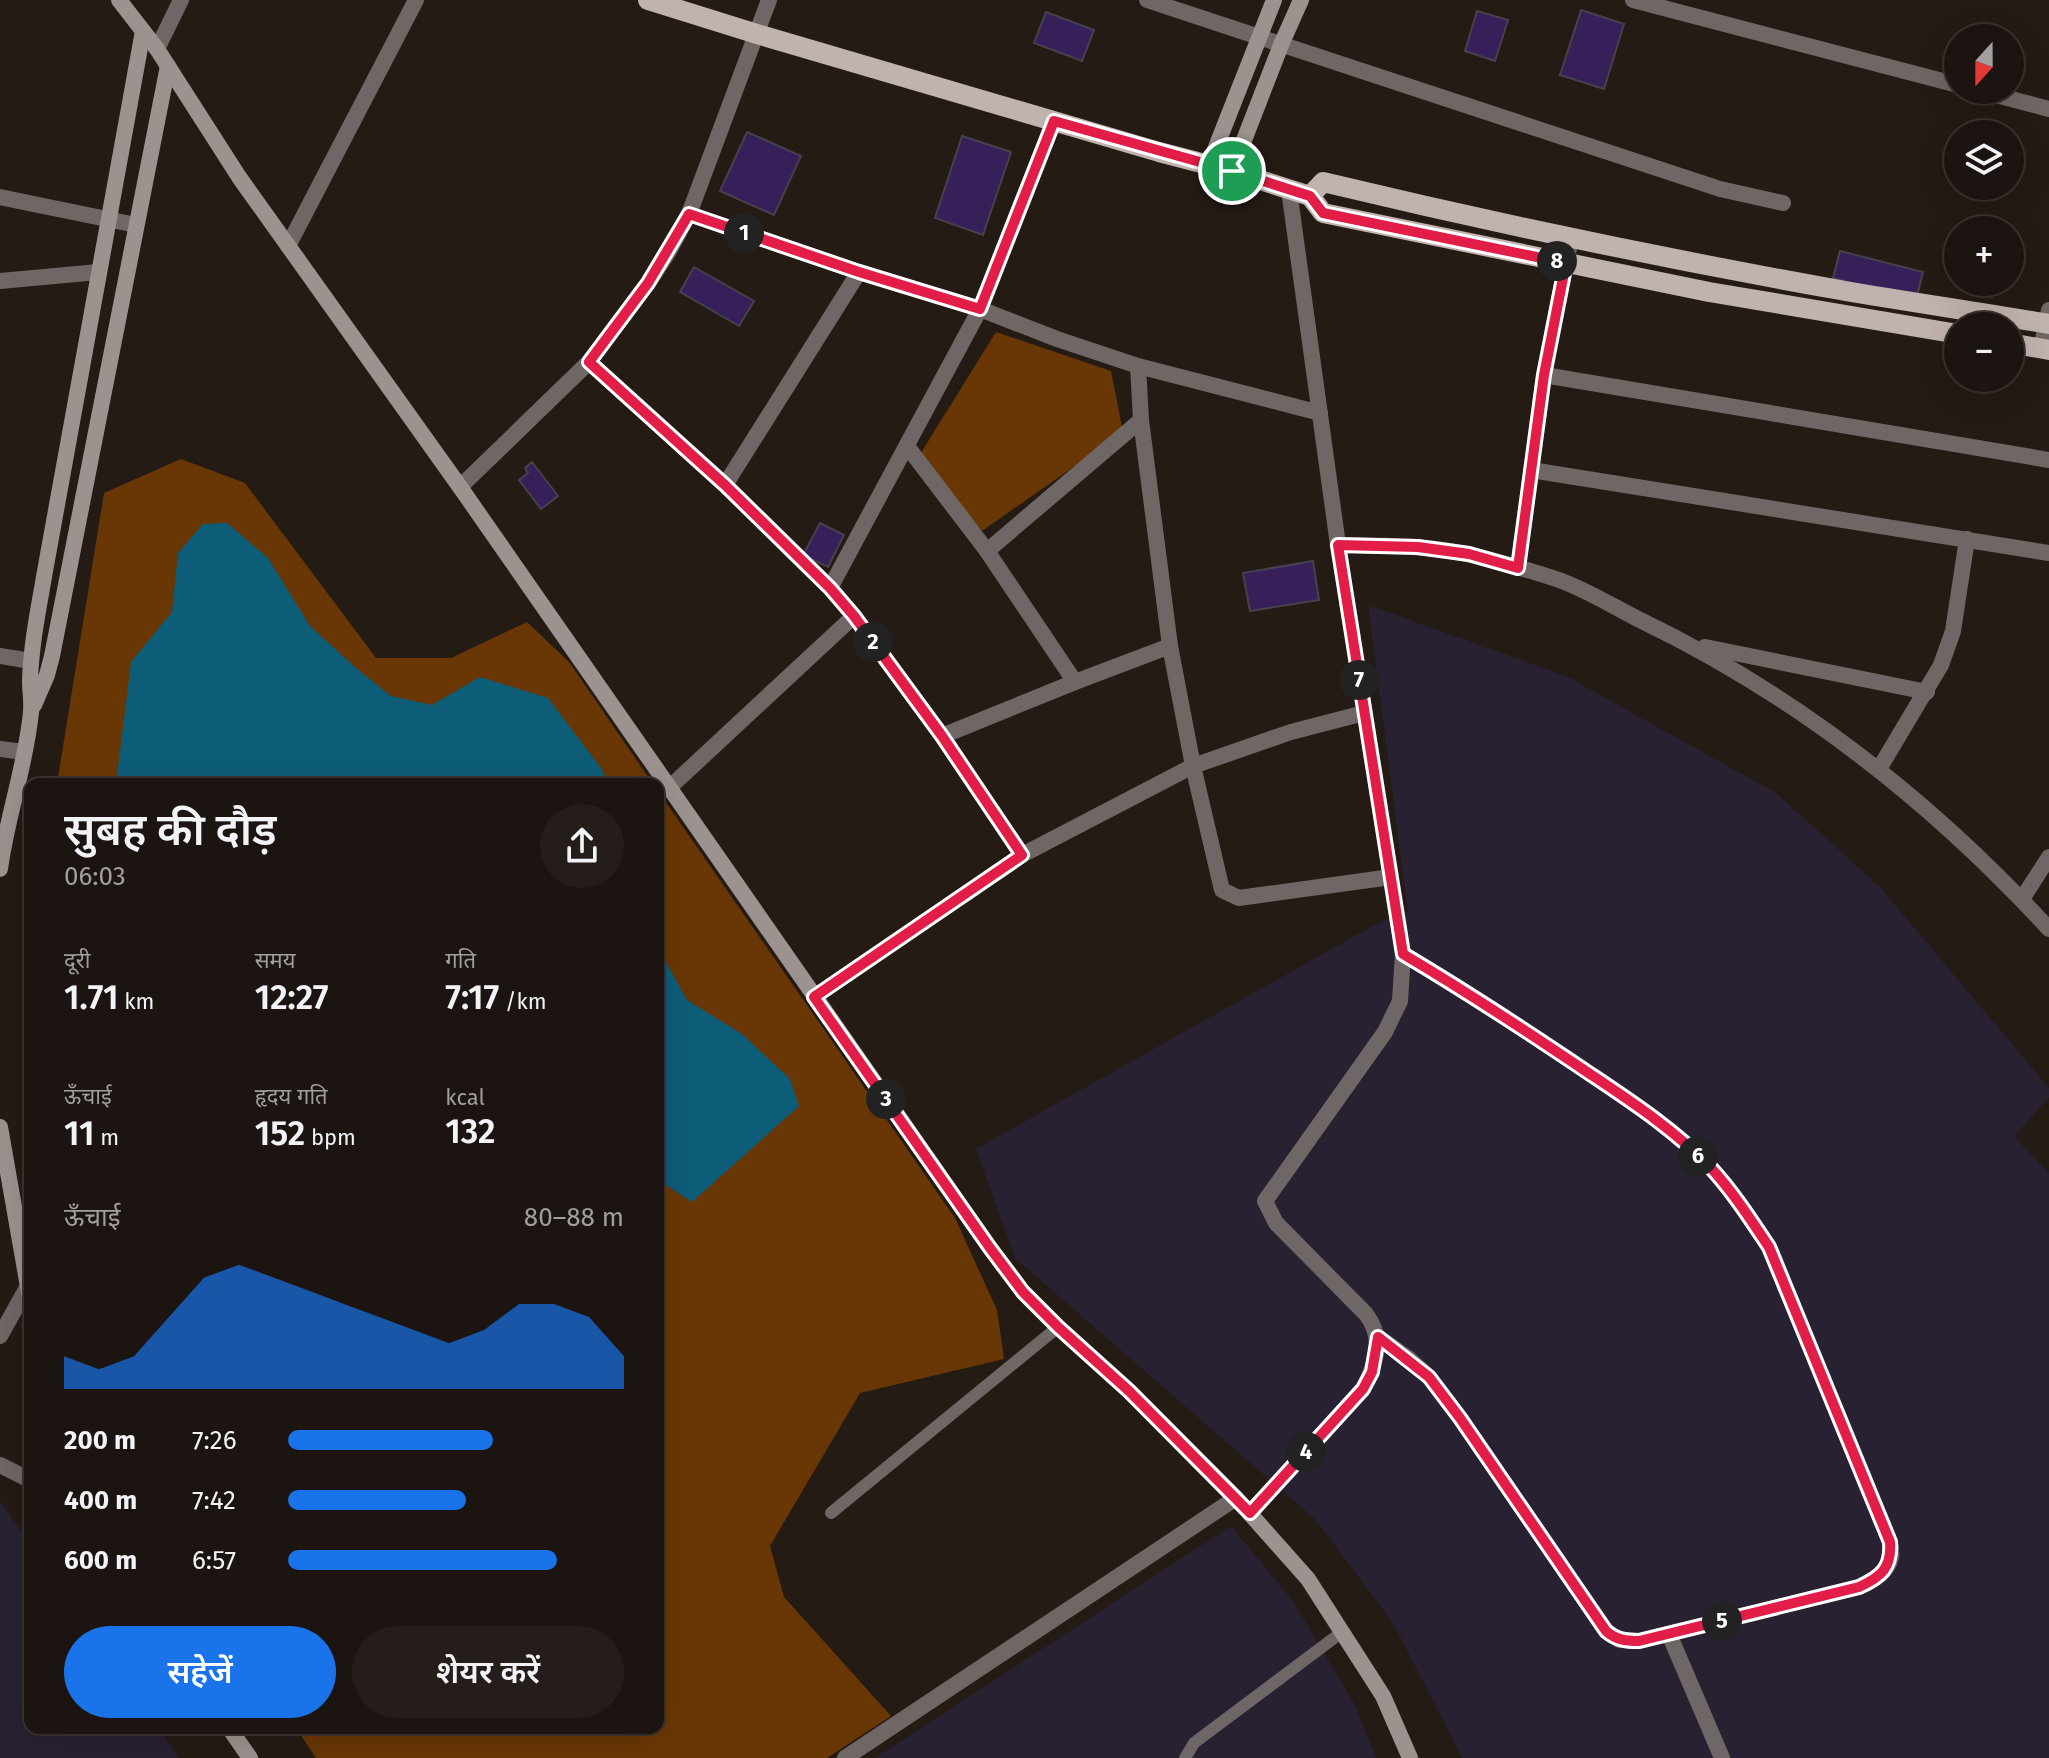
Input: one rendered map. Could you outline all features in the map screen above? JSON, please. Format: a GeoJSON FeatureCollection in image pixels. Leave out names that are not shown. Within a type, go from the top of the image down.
{"type":"FeatureCollection","features":[{"type":"Feature","properties":{"kind":"main road"},"geometry":{"type":"LineString","coordinates":[[648,0],[1232,171],[1310,196],[1323,213],[1709,292],[1944,332]]}},
{"type":"Feature","properties":{"kind":"main road"},"geometry":{"type":"LineString","coordinates":[[1310,196],[1323,182],[1571,238],[1838,290],[2048,319]]}},
{"type":"Feature","properties":{"kind":"main road"},"geometry":{"type":"LineString","coordinates":[[2024,345],[2045,349]]}},
{"type":"Feature","properties":{"kind":"street"},"geometry":{"type":"LineString","coordinates":[[119,0],[157,49],[239,177],[662,778]]}},
{"type":"Feature","properties":{"kind":"street"},"geometry":{"type":"LineString","coordinates":[[157,49],[181,0]]}},
{"type":"Feature","properties":{"kind":"street"},"geometry":{"type":"LineString","coordinates":[[288,246],[416,0]]}},
{"type":"Feature","properties":{"kind":"street"},"geometry":{"type":"LineString","coordinates":[[460,487],[589,362],[648,283],[689,214],[769,0]]}},
{"type":"Feature","properties":{"kind":"street"},"geometry":{"type":"LineString","coordinates":[[1147,0],[1720,189],[1783,203]]}},
{"type":"Feature","properties":{"kind":"street"},"geometry":{"type":"LineString","coordinates":[[1209,165],[1274,0]]}},
{"type":"Feature","properties":{"kind":"street"},"geometry":{"type":"LineString","coordinates":[[1232,171],[1301,0]]}},
{"type":"Feature","properties":{"kind":"street"},"geometry":{"type":"LineString","coordinates":[[1633,0],[1944,81]]}},
{"type":"Feature","properties":{"kind":"street"},"geometry":{"type":"LineString","coordinates":[[0,869],[2,837],[24,752],[31,710],[31,661],[45,571],[143,31]]}},
{"type":"Feature","properties":{"kind":"street"},"geometry":{"type":"LineString","coordinates":[[31,710],[52,656],[168,66]]}},
{"type":"Feature","properties":{"kind":"street"},"geometry":{"type":"LineString","coordinates":[[2024,102],[2049,109]]}},
{"type":"Feature","properties":{"kind":"street"},"geometry":{"type":"LineString","coordinates":[[830,588],[980,309],[1054,121]]}},
{"type":"Feature","properties":{"kind":"street"},"geometry":{"type":"LineString","coordinates":[[1250,1513],[1363,1389],[1372,1372],[1378,1337],[1374,1324],[1276,1223],[1265,1201],[1385,1032],[1400,1001],[1403,954],[1338,545],[1289,190]]}},
{"type":"Feature","properties":{"kind":"street"},"geometry":{"type":"LineString","coordinates":[[0,197],[136,225]]}},
{"type":"Feature","properties":{"kind":"street"},"geometry":{"type":"LineString","coordinates":[[689,214],[980,309],[1138,366],[1320,413]]}},
{"type":"Feature","properties":{"kind":"street"},"geometry":{"type":"LineString","coordinates":[[1518,568],[1544,375],[1571,238]]}},
{"type":"Feature","properties":{"kind":"street"},"geometry":{"type":"LineString","coordinates":[[0,281],[98,272]]}},
{"type":"Feature","properties":{"kind":"street"},"geometry":{"type":"LineString","coordinates":[[725,485],[859,272]]}},
{"type":"Feature","properties":{"kind":"street"},"geometry":{"type":"LineString","coordinates":[[2045,349],[2048,319]]}},
{"type":"Feature","properties":{"kind":"street"},"geometry":{"type":"LineString","coordinates":[[589,362],[725,485],[830,588],[942,736],[1022,855]]}},
{"type":"Feature","properties":{"kind":"street"},"geometry":{"type":"LineString","coordinates":[[1138,366],[1141,420],[1170,646],[1193,766],[1222,890],[1239,898],[1391,877]]}},
{"type":"Feature","properties":{"kind":"street"},"geometry":{"type":"LineString","coordinates":[[1544,375],[2049,460]]}},
{"type":"Feature","properties":{"kind":"street"},"geometry":{"type":"LineString","coordinates":[[987,551],[1141,420]]}},
{"type":"Feature","properties":{"kind":"street"},"geometry":{"type":"LineString","coordinates":[[907,446],[987,551],[1075,682]]}},
{"type":"Feature","properties":{"kind":"street"},"geometry":{"type":"LineString","coordinates":[[1531,470],[2049,553]]}},
{"type":"Feature","properties":{"kind":"street"},"geometry":{"type":"LineString","coordinates":[[1879,769],[1941,665],[1953,631],[1967,539]]}},
{"type":"Feature","properties":{"kind":"street"},"geometry":{"type":"LineString","coordinates":[[1338,545],[1418,547],[1469,554],[1561,581],[1690,644],[1800,712],[1879,769],[2022,899],[2049,929]]}},
{"type":"Feature","properties":{"kind":"street"},"geometry":{"type":"LineString","coordinates":[[669,788],[854,616]]}},
{"type":"Feature","properties":{"kind":"street"},"geometry":{"type":"LineString","coordinates":[[1690,644],[1927,692]]}},
{"type":"Feature","properties":{"kind":"street"},"geometry":{"type":"LineString","coordinates":[[942,736],[1170,646]]}},
{"type":"Feature","properties":{"kind":"street"},"geometry":{"type":"LineString","coordinates":[[0,656],[31,661]]}},
{"type":"Feature","properties":{"kind":"street"},"geometry":{"type":"LineString","coordinates":[[814,997],[1022,855],[1193,766],[1291,732],[1364,713]]}},
{"type":"Feature","properties":{"kind":"street"},"geometry":{"type":"LineString","coordinates":[[0,749],[24,752]]}},
{"type":"Feature","properties":{"kind":"street"},"geometry":{"type":"LineString","coordinates":[[664,781],[1023,1292],[1129,1391],[1236,1498],[1308,1579],[1383,1696],[1403,1755]]}},
{"type":"Feature","properties":{"kind":"street"},"geometry":{"type":"LineString","coordinates":[[2022,899],[2049,857]]}},
{"type":"Feature","properties":{"kind":"street"},"geometry":{"type":"LineString","coordinates":[[1378,1337],[1429,1377],[1606,1631],[1620,1640],[1669,1634],[1859,1587],[1874,1580],[1891,1558],[1890,1542],[1769,1247],[1740,1203],[1710,1167],[1645,1111],[1525,1030],[1403,954]]}},
{"type":"Feature","properties":{"kind":"street"},"geometry":{"type":"LineString","coordinates":[[0,1127],[24,1264]]}},
{"type":"Feature","properties":{"kind":"street"},"geometry":{"type":"LineString","coordinates":[[0,1336],[24,1300]]}},
{"type":"Feature","properties":{"kind":"street"},"geometry":{"type":"LineString","coordinates":[[0,1465],[24,1477]]}},
{"type":"Feature","properties":{"kind":"street"},"geometry":{"type":"LineString","coordinates":[[845,1758],[1236,1498]]}},
{"type":"Feature","properties":{"kind":"street"},"geometry":{"type":"LineString","coordinates":[[1669,1634],[1722,1758]]}},
{"type":"Feature","properties":{"kind":"street"},"geometry":{"type":"LineString","coordinates":[[233,1734],[250,1758]]}},
{"type":"Feature","properties":{"kind":"lane"},"geometry":{"type":"LineString","coordinates":[[831,1513],[1058,1327]]}},
{"type":"Feature","properties":{"kind":"lane"},"geometry":{"type":"LineString","coordinates":[[1185,1758],[1194,1743],[1342,1632]]}},
{"type":"Feature","properties":{"kind":"shaded area"},"geometry":{"type":"Polygon","coordinates":[[[996,332],[1111,371],[1123,432],[982,531],[919,456],[996,332]]]}},
{"type":"Feature","properties":{"kind":"shaded area"},"geometry":{"type":"Polygon","coordinates":[[[181,459],[245,483],[376,658],[451,658],[527,622],[569,662],[649,778],[58,778],[104,493],[181,459]]]}},
{"type":"Feature","properties":{"kind":"shaded area"},"geometry":{"type":"Polygon","coordinates":[[[1368,605],[1566,676],[1776,793],[1880,887],[2049,1088],[2049,1097],[2014,1136],[2049,1173],[2049,1758],[1462,1758],[1393,1623],[1316,1520],[1015,1258],[976,1149],[1376,924],[1408,912],[1368,605]]]}},
{"type":"Feature","properties":{"kind":"shaded area"},"geometry":{"type":"Polygon","coordinates":[[[664,800],[955,1218],[997,1310],[1004,1359],[860,1393],[770,1546],[784,1597],[891,1716],[827,1758],[316,1758],[300,1734],[664,1734],[664,800]]]}},
{"type":"Feature","properties":{"kind":"shaded area"},"geometry":{"type":"Polygon","coordinates":[[[0,1501],[24,1535],[24,1734],[162,1734],[179,1758],[0,1758],[0,1501]]]}},
{"type":"Feature","properties":{"kind":"shaded area"},"geometry":{"type":"Polygon","coordinates":[[[1231,1526],[1293,1601],[1355,1705],[1376,1758],[875,1758],[1231,1526]]]}},
{"type":"Feature","properties":{"kind":"water"},"geometry":{"type":"Polygon","coordinates":[[[227,523],[268,558],[310,626],[391,696],[432,705],[480,677],[548,698],[606,778],[117,778],[131,662],[172,612],[178,553],[203,524],[227,523]]]}},
{"type":"Feature","properties":{"kind":"water"},"geometry":{"type":"Polygon","coordinates":[[[664,959],[687,1000],[742,1034],[790,1079],[799,1106],[692,1202],[664,1184],[664,959]]]}},
{"type":"Feature","properties":{"kind":"building"},"geometry":{"type":"Polygon","coordinates":[[[1581,10],[1624,24],[1604,89],[1560,75],[1581,10]]]}},
{"type":"Feature","properties":{"kind":"building"},"geometry":{"type":"Polygon","coordinates":[[[1477,11],[1508,20],[1495,61],[1465,51],[1477,11]]]}},
{"type":"Feature","properties":{"kind":"building"},"geometry":{"type":"Polygon","coordinates":[[[1046,12],[1094,30],[1082,61],[1034,43],[1046,12]]]}},
{"type":"Feature","properties":{"kind":"building"},"geometry":{"type":"Polygon","coordinates":[[[747,132],[801,156],[774,215],[720,191],[747,132]]]}},
{"type":"Feature","properties":{"kind":"building"},"geometry":{"type":"Polygon","coordinates":[[[962,136],[1011,152],[983,235],[935,218],[962,136]]]}},
{"type":"Feature","properties":{"kind":"building"},"geometry":{"type":"Polygon","coordinates":[[[1840,251],[1923,272],[1916,300],[1833,278],[1840,251]]]}},
{"type":"Feature","properties":{"kind":"building"},"geometry":{"type":"Polygon","coordinates":[[[694,267],[754,301],[739,326],[680,292],[694,267]]]}},
{"type":"Feature","properties":{"kind":"building"},"geometry":{"type":"Polygon","coordinates":[[[532,462],[558,496],[541,509],[519,480],[528,473],[525,468],[532,462]]]}},
{"type":"Feature","properties":{"kind":"building"},"geometry":{"type":"Polygon","coordinates":[[[820,523],[844,535],[828,567],[803,555],[820,523]]]}},
{"type":"Feature","properties":{"kind":"building"},"geometry":{"type":"Polygon","coordinates":[[[1313,561],[1319,600],[1250,611],[1243,573],[1313,561]]]}},
{"type":"Feature","properties":{"kind":"route"},"geometry":{"type":"LineString","coordinates":[[1054,121],[1232,171],[1310,196],[1323,213],[1566,263],[1544,375],[1518,568],[1469,554],[1418,547],[1338,545],[1403,954],[1470,994],[1645,1111],[1710,1167],[1740,1203],[1769,1247],[1890,1542],[1891,1558],[1884,1570],[1874,1580],[1859,1587],[1639,1641],[1620,1640],[1612,1636],[1429,1377],[1378,1337],[1372,1372],[1363,1389],[1250,1513],[1129,1391],[1023,1292],[814,997],[1022,855],[942,736],[830,588],[725,485],[589,362],[648,283],[689,214],[980,309],[1054,121]]}}]}
